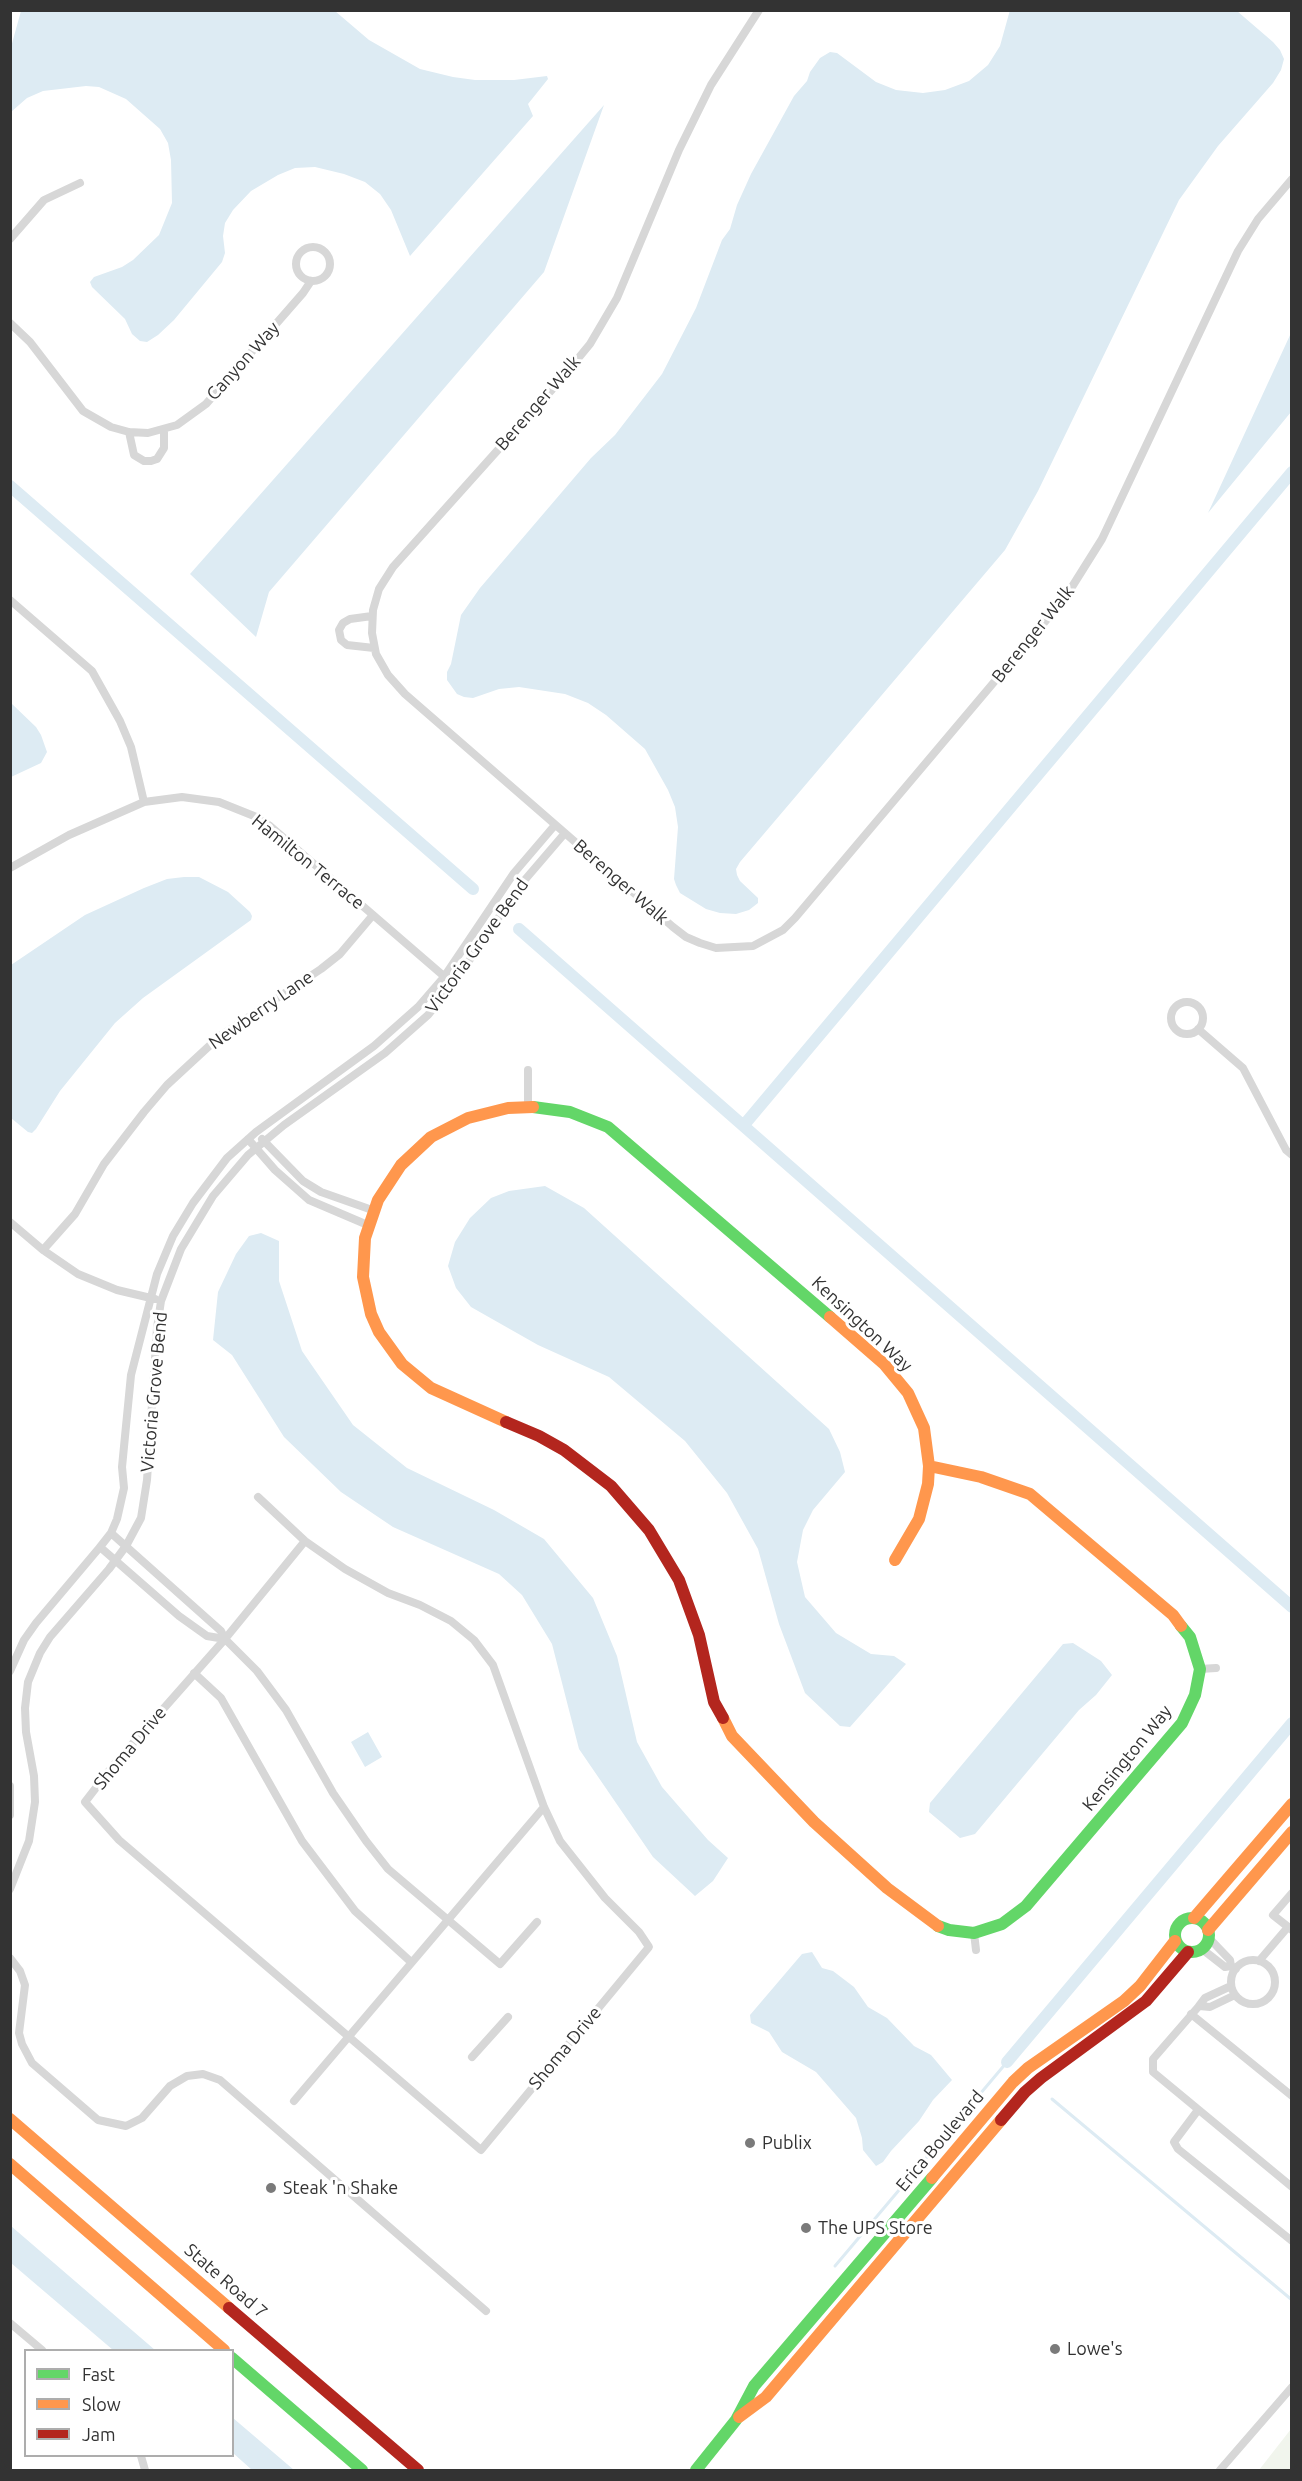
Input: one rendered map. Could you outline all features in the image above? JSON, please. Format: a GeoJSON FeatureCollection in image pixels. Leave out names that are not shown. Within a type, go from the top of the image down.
{"type":"FeatureCollection","features":[{"type":"Feature","properties":{"kind":"street","name":"Berenger Walk"},"geometry":{"type":"LineString","coordinates":[[759,10],[711,85],[679,150],[617,298],[590,344],[393,567],[379,589],[372,616],[374,648],[388,675],[405,694],[686,938],[716,948],[735,949],[753,946],[783,930],[795,918],[1065,598],[1102,539],[1238,251],[1258,219],[1292,179]]}},
{"type":"Feature","properties":{"kind":"street"},"geometry":{"type":"LineString","coordinates":[[10,239],[44,200],[80,183]]}},
{"type":"Feature","properties":{"kind":"street","name":"Canyon Way"},"geometry":{"type":"LineString","coordinates":[[10,323],[35,347],[83,411],[111,427],[129,432],[148,433],[164,429],[191,416],[206,404],[303,293],[311,280],[322,278],[329,270],[327,254],[318,247],[312,246],[302,250],[296,260],[297,271],[306,279],[311,280]]}},
{"type":"Feature","properties":{"kind":"street"},"geometry":{"type":"LineString","coordinates":[[129,432],[134,454],[144,461],[151,461],[161,454],[164,429]]}},
{"type":"Feature","properties":{"kind":"street"},"geometry":{"type":"LineString","coordinates":[[10,600],[92,671],[120,721],[131,747],[144,802]]}},
{"type":"Feature","properties":{"kind":"street"},"geometry":{"type":"LineString","coordinates":[[372,616],[350,619],[343,623],[339,630],[341,640],[347,645],[374,648]]}},
{"type":"Feature","properties":{"kind":"street","name":"Hamilton Terrace"},"geometry":{"type":"LineString","coordinates":[[10,868],[69,835],[144,802],[201,798],[237,808],[270,826],[453,984]]}},
{"type":"Feature","properties":{"kind":"street","name":"Victoria Grove Bend"},"geometry":{"type":"LineString","coordinates":[[10,1671],[24,1640],[111,1533],[117,1519],[123,1496],[125,1428],[131,1375],[157,1274],[173,1236],[193,1203],[227,1158],[256,1132],[399,1026],[444,977],[514,873],[555,825]]}},
{"type":"Feature","properties":{"kind":"street","name":"Victoria Grove Bend"},"geometry":{"type":"LineString","coordinates":[[10,1889],[29,1841],[35,1802],[34,1776],[26,1732],[25,1708],[28,1682],[40,1653],[50,1637],[116,1560],[141,1518],[145,1498],[157,1328],[161,1301],[181,1249],[195,1222],[230,1176],[256,1149],[284,1125],[386,1053],[428,1015],[453,984],[523,882],[565,833]]}},
{"type":"Feature","properties":{"kind":"street","name":"Newberry Lane"},"geometry":{"type":"LineString","coordinates":[[43,1250],[75,1214],[104,1164],[167,1085],[220,1036],[340,954],[373,915]]}},
{"type":"Feature","properties":{"kind":"street"},"geometry":{"type":"LineString","coordinates":[[1198,1029],[1243,1068],[1286,1150],[1292,1155]]}},
{"type":"Feature","properties":{"kind":"street"},"geometry":{"type":"LineString","coordinates":[[528,1070],[528,1106]]}},
{"type":"Feature","properties":{"kind":"street","name":"Kensington Way"},"geometry":{"type":"LineString","coordinates":[[528,1106],[570,1112],[608,1127],[884,1364],[908,1393],[917,1410],[926,1437],[929,1466],[981,1477],[1030,1494],[1173,1615],[1190,1637],[1200,1669],[1195,1695],[1182,1723],[1034,1898],[1002,1924],[974,1933],[949,1930],[937,1925],[887,1888],[813,1822],[732,1736],[714,1702],[699,1635],[679,1580],[649,1530],[610,1486],[564,1450],[530,1432],[458,1402],[432,1388],[402,1364],[379,1332],[366,1296],[363,1257],[375,1211],[388,1182],[431,1137],[449,1126],[477,1114],[528,1106]]}},
{"type":"Feature","properties":{"kind":"street"},"geometry":{"type":"LineString","coordinates":[[256,1132],[303,1181],[312,1187],[375,1211]]}},
{"type":"Feature","properties":{"kind":"street"},"geometry":{"type":"LineString","coordinates":[[248,1139],[275,1170],[309,1200],[370,1226]]}},
{"type":"Feature","properties":{"kind":"street"},"geometry":{"type":"LineString","coordinates":[[10,1222],[43,1250],[78,1274],[97,1283],[161,1301]]}},
{"type":"Feature","properties":{"kind":"street"},"geometry":{"type":"LineString","coordinates":[[895,1560],[919,1519],[929,1466]]}},
{"type":"Feature","properties":{"kind":"street","name":"Shoma Drive"},"geometry":{"type":"LineString","coordinates":[[258,1497],[305,1541],[345,1569],[388,1593],[420,1605],[451,1621],[474,1640],[493,1665],[544,1807],[560,1841],[605,1898],[639,1932],[649,1947],[481,2150],[119,1840],[85,1802],[112,1767],[225,1639],[305,1541]]}},
{"type":"Feature","properties":{"kind":"street"},"geometry":{"type":"LineString","coordinates":[[111,1533],[221,1631],[225,1639],[257,1671],[286,1710],[333,1793],[388,1869],[500,1964],[537,1922]]}},
{"type":"Feature","properties":{"kind":"street"},"geometry":{"type":"LineString","coordinates":[[100,1547],[179,1616],[209,1638],[225,1639]]}},
{"type":"Feature","properties":{"kind":"street"},"geometry":{"type":"LineString","coordinates":[[1200,1669],[1216,1668]]}},
{"type":"Feature","properties":{"kind":"street"},"geometry":{"type":"LineString","coordinates":[[194,1673],[220,1698],[314,1857],[355,1911],[411,1962]]}},
{"type":"Feature","properties":{"kind":"street"},"geometry":{"type":"LineString","coordinates":[[10,1786],[10,1815]]}},
{"type":"Feature","properties":{"kind":"street"},"geometry":{"type":"LineString","coordinates":[[1194,1918],[1292,1804]]}},
{"type":"Feature","properties":{"kind":"street"},"geometry":{"type":"LineString","coordinates":[[294,2101],[544,1807]]}},
{"type":"Feature","properties":{"kind":"street"},"geometry":{"type":"LineString","coordinates":[[1202,1949],[1208,1934],[1292,1832]]}},
{"type":"Feature","properties":{"kind":"street"},"geometry":{"type":"LineString","coordinates":[[1258,1961],[1290,1929],[1273,1915],[1292,1893]]}},
{"type":"Feature","properties":{"kind":"street"},"geometry":{"type":"LineString","coordinates":[[1202,1949],[1188,1952],[1178,1946],[1174,1935],[1179,1924],[1189,1918],[1204,1923],[1208,1934],[1230,1960],[1234,1968],[1231,1979],[1233,1990],[1244,2003],[1259,2004],[1271,1996],[1274,1989],[1274,1975],[1265,1964],[1258,1961],[1244,1962],[1234,1968],[1225,1967],[1202,1949]]}},
{"type":"Feature","properties":{"kind":"street"},"geometry":{"type":"LineString","coordinates":[[974,1933],[976,1950]]}},
{"type":"Feature","properties":{"kind":"street","name":"Erica Boulevard"},"geometry":{"type":"LineString","coordinates":[[696,2470],[736,2420],[754,2386],[1013,2082],[1052,2050],[1124,2001],[1151,1973],[1175,1941]]}},
{"type":"Feature","properties":{"kind":"street","name":"Erica Boulevard"},"geometry":{"type":"LineString","coordinates":[[736,2420],[766,2397],[1025,2092],[1146,2001],[1188,1952]]}},
{"type":"Feature","properties":{"kind":"street"},"geometry":{"type":"LineString","coordinates":[[10,1958],[20,1971],[25,1985],[19,2033],[32,2063],[98,2120],[126,2126],[142,2118],[170,2086],[187,2076],[203,2074],[220,2080],[486,2311]]}},
{"type":"Feature","properties":{"kind":"street"},"geometry":{"type":"LineString","coordinates":[[1233,1990],[1205,1998],[1153,2059],[1153,2072],[1292,2187]]}},
{"type":"Feature","properties":{"kind":"street"},"geometry":{"type":"LineString","coordinates":[[1191,2014],[1292,2096]]}},
{"type":"Feature","properties":{"kind":"street"},"geometry":{"type":"LineString","coordinates":[[472,2057],[508,2017]]}},
{"type":"Feature","properties":{"kind":"street"},"geometry":{"type":"LineString","coordinates":[[1198,2110],[1174,2142],[1178,2149],[1292,2241]]}},
{"type":"Feature","properties":{"kind":"street","name":"State Road 7"},"geometry":{"type":"LineString","coordinates":[[10,2119],[418,2470]]}},
{"type":"Feature","properties":{"kind":"street"},"geometry":{"type":"LineString","coordinates":[[10,2164],[223,2349]]}},
{"type":"Feature","properties":{"kind":"street"},"geometry":{"type":"LineString","coordinates":[[10,2323],[41,2349]]}},
{"type":"Feature","properties":{"kind":"street"},"geometry":{"type":"LineString","coordinates":[[234,2360],[362,2470]]}},
{"type":"Feature","properties":{"kind":"street"},"geometry":{"type":"LineString","coordinates":[[1220,2470],[1292,2387]]}},
{"type":"Feature","properties":{"kind":"shaded area"},"geometry":{"type":"Polygon","coordinates":[[[1010,10],[1237,11],[1273,42],[1284,59],[1281,70],[1273,83],[1218,146],[1179,200],[1038,491],[1005,550],[740,862],[736,869],[737,875],[740,881],[758,898],[758,903],[749,910],[736,914],[706,909],[680,893],[676,885],[674,879],[678,827],[675,807],[645,749],[606,715],[588,703],[565,694],[519,687],[499,689],[473,698],[457,694],[447,680],[447,672],[451,664],[461,615],[480,588],[591,458],[615,435],[662,374],[696,308],[751,174],[794,96],[807,81],[810,72],[820,58],[830,52],[837,53],[876,82],[896,90],[923,93],[945,90],[969,81],[988,65],[1000,46],[1010,10]]]}},
{"type":"Feature","properties":{"kind":"shaded area"},"geometry":{"type":"Polygon","coordinates":[[[21,11],[335,11],[369,40],[420,69],[475,80],[514,80],[547,76],[548,79],[528,104],[533,116],[410,256],[391,210],[380,194],[365,182],[315,167],[295,168],[251,191],[233,210],[225,223],[223,236],[225,253],[222,262],[174,320],[147,342],[140,341],[132,334],[125,319],[92,287],[90,282],[94,277],[122,267],[133,260],[159,235],[172,203],[171,160],[168,143],[160,129],[126,99],[99,87],[86,86],[43,91],[27,98],[11,112],[11,47],[21,11]]]}},
{"type":"Feature","properties":{"kind":"shaded area"},"geometry":{"type":"Polygon","coordinates":[[[604,105],[544,272],[269,592],[256,637],[190,574],[604,105]]]}},
{"type":"Feature","properties":{"kind":"shaded area"},"geometry":{"type":"Polygon","coordinates":[[[1291,333],[1291,412],[1208,513],[1291,333]]]}},
{"type":"Feature","properties":{"kind":"shaded area"},"geometry":{"type":"Polygon","coordinates":[[[11,703],[36,727],[47,752],[41,763],[11,777],[11,703]]]}},
{"type":"Feature","properties":{"kind":"shaded area"},"geometry":{"type":"Polygon","coordinates":[[[199,877],[228,892],[250,912],[251,920],[143,998],[115,1023],[60,1091],[36,1129],[32,1133],[28,1132],[11,1118],[11,965],[85,915],[167,879],[199,877]]]}},
{"type":"Feature","properties":{"kind":"shaded area"},"geometry":{"type":"Polygon","coordinates":[[[545,1186],[584,1208],[829,1429],[840,1452],[845,1472],[813,1510],[803,1530],[797,1562],[805,1597],[836,1633],[871,1654],[894,1656],[906,1664],[850,1727],[840,1726],[805,1693],[779,1624],[758,1549],[727,1493],[685,1441],[609,1377],[538,1345],[471,1307],[456,1288],[448,1266],[455,1242],[470,1218],[491,1198],[509,1191],[545,1186]]]}},
{"type":"Feature","properties":{"kind":"shaded area"},"geometry":{"type":"Polygon","coordinates":[[[261,1233],[279,1241],[279,1281],[302,1351],[353,1425],[407,1468],[494,1510],[544,1539],[593,1598],[617,1656],[637,1742],[662,1787],[708,1840],[728,1858],[713,1881],[695,1896],[653,1857],[579,1749],[552,1644],[522,1595],[499,1574],[393,1527],[341,1492],[284,1437],[232,1355],[213,1340],[218,1292],[236,1254],[249,1236],[261,1233]]]}},
{"type":"Feature","properties":{"kind":"shaded area"},"geometry":{"type":"Polygon","coordinates":[[[1073,1643],[1101,1661],[1112,1675],[1096,1695],[1079,1710],[975,1834],[960,1838],[929,1812],[930,1803],[1063,1644],[1073,1643]]]}},
{"type":"Feature","properties":{"kind":"shaded area"},"geometry":{"type":"Polygon","coordinates":[[[368,1732],[382,1757],[365,1767],[351,1742],[368,1732]]]}},
{"type":"Feature","properties":{"kind":"shaded area"},"geometry":{"type":"Polygon","coordinates":[[[812,1952],[822,1968],[833,1971],[854,1987],[868,2007],[887,2018],[914,2046],[931,2055],[952,2080],[883,2162],[876,2166],[863,2150],[856,2118],[816,2072],[782,2052],[769,2032],[751,2023],[750,2015],[802,1954],[812,1952]]]}},
{"type":"Feature","properties":{"kind":"shaded area"},"geometry":{"type":"Polygon","coordinates":[[[10,2226],[154,2349],[112,2349],[11,2263],[10,2226]]]}},
{"type":"Feature","properties":{"kind":"shaded area"},"geometry":{"type":"Polygon","coordinates":[[[234,2419],[294,2470],[252,2470],[234,2454],[234,2419]]]}},
{"type":"Feature","properties":{"kind":"shaded area"},"geometry":{"type":"Polygon","coordinates":[[[1291,2429],[1291,2470],[1259,2470],[1291,2429]]]}},
{"type":"Feature","properties":{"kind":"waterway"},"geometry":{"type":"LineString","coordinates":[[744,1125],[1292,472]]}},
{"type":"Feature","properties":{"kind":"waterway"},"geometry":{"type":"LineString","coordinates":[[10,486],[473,889]]}},
{"type":"Feature","properties":{"kind":"waterway"},"geometry":{"type":"LineString","coordinates":[[519,929],[1292,1607]]}},
{"type":"Feature","properties":{"kind":"waterway"},"geometry":{"type":"LineString","coordinates":[[1007,2062],[1292,1723]]}},
{"type":"Feature","properties":{"kind":"waterway"},"geometry":{"type":"LineString","coordinates":[[835,2266],[1007,2062]]}},
{"type":"Feature","properties":{"kind":"waterway"},"geometry":{"type":"LineString","coordinates":[[1052,2099],[1292,2300]]}},
{"type":"Feature","properties":{"kind":"traffic: fast"},"geometry":{"type":"LineString","coordinates":[[533,1107],[570,1112],[608,1127],[830,1317]]}},
{"type":"Feature","properties":{"kind":"traffic: fast"},"geometry":{"type":"LineString","coordinates":[[938,1926],[949,1930],[974,1933],[1002,1924],[1026,1906],[1182,1723],[1195,1695],[1200,1669],[1190,1637],[1181,1626]]}},
{"type":"Feature","properties":{"kind":"traffic: fast"},"geometry":{"type":"LineString","coordinates":[[1192,1918],[1204,1923],[1209,1935],[1204,1947],[1192,1952],[1180,1947],[1175,1935],[1180,1923],[1192,1918]]}},
{"type":"Feature","properties":{"kind":"traffic: fast"},"geometry":{"type":"LineString","coordinates":[[696,2470],[736,2420],[754,2386],[932,2178]]}},
{"type":"Feature","properties":{"kind":"traffic: fast"},"geometry":{"type":"LineString","coordinates":[[234,2360],[362,2470]]}},
{"type":"Feature","properties":{"kind":"traffic: slow"},"geometry":{"type":"LineString","coordinates":[[506,1422],[431,1388],[402,1364],[379,1332],[371,1314],[363,1277],[365,1238],[378,1200],[401,1165],[431,1137],[468,1118],[508,1108],[533,1107]]}},
{"type":"Feature","properties":{"kind":"traffic: slow"},"geometry":{"type":"LineString","coordinates":[[830,1317],[884,1364],[908,1393],[924,1428],[929,1466],[928,1484],[919,1519],[895,1560]]}},
{"type":"Feature","properties":{"kind":"traffic: slow"},"geometry":{"type":"LineString","coordinates":[[929,1466],[981,1477],[1030,1494],[1173,1615],[1181,1626]]}},
{"type":"Feature","properties":{"kind":"traffic: slow"},"geometry":{"type":"LineString","coordinates":[[723,1718],[732,1736],[814,1822],[887,1888],[938,1926]]}},
{"type":"Feature","properties":{"kind":"traffic: slow"},"geometry":{"type":"LineString","coordinates":[[1194,1918],[1292,1804]]}},
{"type":"Feature","properties":{"kind":"traffic: slow"},"geometry":{"type":"LineString","coordinates":[[1208,1930],[1292,1832]]}},
{"type":"Feature","properties":{"kind":"traffic: slow"},"geometry":{"type":"LineString","coordinates":[[932,2178],[1013,2082],[1028,2068],[1124,2001],[1140,1986],[1175,1941]]}},
{"type":"Feature","properties":{"kind":"traffic: slow"},"geometry":{"type":"LineString","coordinates":[[10,2119],[229,2308]]}},
{"type":"Feature","properties":{"kind":"traffic: slow"},"geometry":{"type":"LineString","coordinates":[[739,2417],[766,2397],[1001,2120]]}},
{"type":"Feature","properties":{"kind":"traffic: slow"},"geometry":{"type":"LineString","coordinates":[[10,2164],[223,2349]]}},
{"type":"Feature","properties":{"kind":"traffic: jam"},"geometry":{"type":"LineString","coordinates":[[506,1422],[564,1450],[611,1486],[649,1530],[679,1580],[699,1635],[714,1702],[723,1718]]}},
{"type":"Feature","properties":{"kind":"traffic: jam"},"geometry":{"type":"LineString","coordinates":[[1001,2120],[1025,2092],[1041,2078],[1146,2001],[1188,1952]]}},
{"type":"Feature","properties":{"kind":"traffic: jam"},"geometry":{"type":"LineString","coordinates":[[229,2308],[418,2470]]}},
{"type":"Feature","properties":{"kind":"place","name":"Publix"},"geometry":{"type":"Point","coordinates":[750,2143]}},
{"type":"Feature","properties":{"kind":"place","name":"Steak 'n Shake"},"geometry":{"type":"Point","coordinates":[271,2188]}},
{"type":"Feature","properties":{"kind":"place","name":"The UPS Store"},"geometry":{"type":"Point","coordinates":[806,2228]}},
{"type":"Feature","properties":{"kind":"place","name":"Lowe's"},"geometry":{"type":"Point","coordinates":[1055,2349]}}]}
